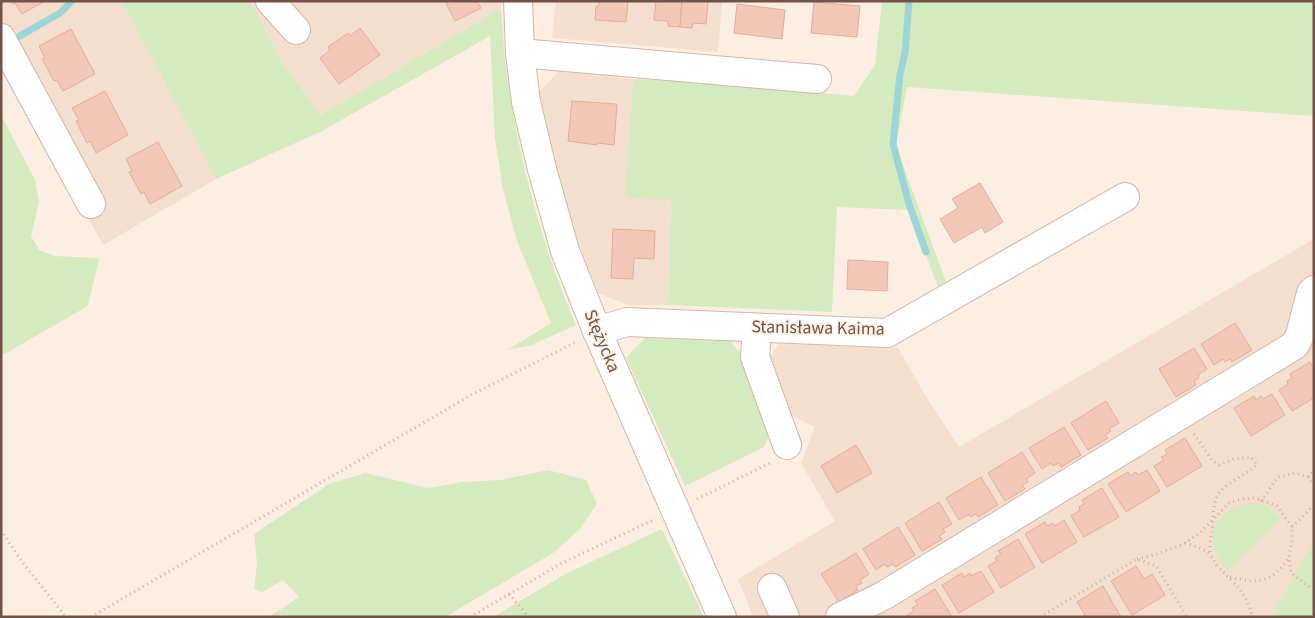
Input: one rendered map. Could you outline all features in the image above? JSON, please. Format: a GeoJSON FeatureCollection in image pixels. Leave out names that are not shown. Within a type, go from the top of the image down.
{"type":"FeatureCollection","features":[{"type":"Feature","properties":{"kind":"street"},"geometry":{"type":"LineString","coordinates":[[270,1],[296,30]]}},
{"type":"Feature","properties":{"kind":"street","name":"Stężycka"},"geometry":{"type":"LineString","coordinates":[[518,1],[520,53],[526,102],[544,178],[565,251],[597,331],[722,617]]}},
{"type":"Feature","properties":{"kind":"street"},"geometry":{"type":"LineString","coordinates":[[1,38],[91,204]]}},
{"type":"Feature","properties":{"kind":"street"},"geometry":{"type":"LineString","coordinates":[[520,53],[817,79]]}},
{"type":"Feature","properties":{"kind":"street","name":"Stanisława Kaima"},"geometry":{"type":"LineString","coordinates":[[597,331],[627,322],[887,333],[1124,197]]}},
{"type":"Feature","properties":{"kind":"street"},"geometry":{"type":"LineString","coordinates":[[840,617],[883,596],[1307,337],[1311,293],[1314,290]]}},
{"type":"Feature","properties":{"kind":"street"},"geometry":{"type":"LineString","coordinates":[[757,328],[755,357],[787,445]]}},
{"type":"Feature","properties":{"kind":"street"},"geometry":{"type":"LineString","coordinates":[[772,588],[785,617]]}},
{"type":"Feature","properties":{"kind":"path"},"geometry":{"type":"LineString","coordinates":[[91,617],[471,395],[597,331]]}},
{"type":"Feature","properties":{"kind":"path"},"geometry":{"type":"LineString","coordinates":[[1180,415],[1213,461],[1219,466],[1234,459],[1251,457],[1257,464],[1250,471],[1228,484],[1217,495],[1213,506],[1213,521],[1209,542],[1210,555]]}},
{"type":"Feature","properties":{"kind":"path"},"geometry":{"type":"LineString","coordinates":[[470,617],[562,563],[767,465],[778,457],[787,445]]}},
{"type":"Feature","properties":{"kind":"path"},"geometry":{"type":"LineString","coordinates":[[1308,477],[1314,469]]}},
{"type":"Feature","properties":{"kind":"path"},"geometry":{"type":"LineString","coordinates":[[1261,501],[1278,477],[1295,473],[1308,477],[1314,487]]}},
{"type":"Feature","properties":{"kind":"path"},"geometry":{"type":"LineString","coordinates":[[1040,617],[1137,559],[1154,555],[1185,543],[1200,533],[1229,503],[1242,499],[1255,498],[1277,506],[1292,527],[1289,558],[1291,573],[1314,590]]}},
{"type":"Feature","properties":{"kind":"path"},"geometry":{"type":"LineString","coordinates":[[1292,527],[1314,505]]}},
{"type":"Feature","properties":{"kind":"path"},"geometry":{"type":"LineString","coordinates":[[1,530],[23,563],[66,617]]}},
{"type":"Feature","properties":{"kind":"path"},"geometry":{"type":"LineString","coordinates":[[1185,543],[1199,547],[1210,555],[1218,567],[1240,587],[1253,617]]}},
{"type":"Feature","properties":{"kind":"path"},"geometry":{"type":"LineString","coordinates":[[1230,577],[1249,582],[1266,579],[1278,573],[1289,558]]}},
{"type":"Feature","properties":{"kind":"path"},"geometry":{"type":"LineString","coordinates":[[1137,559],[1156,566],[1187,617]]}},
{"type":"Feature","properties":{"kind":"path"},"geometry":{"type":"LineString","coordinates":[[509,594],[529,617]]}},
{"type":"Feature","properties":{"kind":"shaded area"},"geometry":{"type":"Polygon","coordinates":[[[1,1],[121,1],[216,179],[103,245],[1,57],[1,1]]]}},
{"type":"Feature","properties":{"kind":"shaded area"},"geometry":{"type":"Polygon","coordinates":[[[250,1],[502,1],[501,8],[321,115],[284,65],[250,1]]]}},
{"type":"Feature","properties":{"kind":"shaded area"},"geometry":{"type":"Polygon","coordinates":[[[556,1],[722,1],[718,52],[552,38],[556,1]]]}},
{"type":"Feature","properties":{"kind":"shaded area"},"geometry":{"type":"Polygon","coordinates":[[[559,71],[633,79],[626,197],[671,200],[668,305],[628,305],[598,293],[561,198],[539,92],[559,71]]]}},
{"type":"Feature","properties":{"kind":"shaded area"},"geometry":{"type":"Polygon","coordinates":[[[1314,239],[1314,539],[1271,617],[753,617],[738,579],[835,521],[801,463],[815,427],[790,415],[768,359],[779,344],[898,348],[927,398],[959,447],[1314,239]]]}},
{"type":"Feature","properties":{"kind":"green space"},"geometry":{"type":"Polygon","coordinates":[[[121,1],[250,1],[284,65],[321,115],[501,8],[506,68],[524,167],[552,263],[576,325],[532,345],[507,350],[551,323],[517,241],[503,189],[495,138],[490,36],[322,131],[216,179],[121,1]]]}},
{"type":"Feature","properties":{"kind":"green space"},"geometry":{"type":"Polygon","coordinates":[[[882,1],[1314,1],[1313,116],[907,87],[896,146],[946,282],[938,287],[909,210],[837,207],[832,312],[668,305],[671,200],[625,198],[633,79],[716,83],[854,96],[875,65],[882,1]]]}},
{"type":"Feature","properties":{"kind":"green space"},"geometry":{"type":"Polygon","coordinates":[[[1,115],[35,180],[39,202],[31,236],[39,250],[55,256],[99,258],[88,306],[1,356],[1,115]]]}},
{"type":"Feature","properties":{"kind":"green space"},"geometry":{"type":"Polygon","coordinates":[[[645,338],[730,341],[749,362],[773,428],[764,447],[685,486],[626,358],[645,338]]]}},
{"type":"Feature","properties":{"kind":"green space"},"geometry":{"type":"Polygon","coordinates":[[[548,470],[586,480],[597,504],[579,530],[553,553],[445,617],[269,617],[299,597],[283,580],[262,592],[254,589],[257,563],[254,534],[329,484],[365,473],[428,488],[462,482],[501,480],[548,470]]]}},
{"type":"Feature","properties":{"kind":"green space"},"geometry":{"type":"Polygon","coordinates":[[[1253,502],[1269,507],[1281,518],[1227,571],[1219,560],[1214,548],[1215,527],[1228,511],[1239,505],[1253,502]]]}},
{"type":"Feature","properties":{"kind":"green space"},"geometry":{"type":"Polygon","coordinates":[[[662,529],[704,617],[493,617],[567,573],[662,529]]]}},
{"type":"Feature","properties":{"kind":"green space"},"geometry":{"type":"Polygon","coordinates":[[[1314,539],[1314,617],[1271,617],[1314,539]]]}},
{"type":"Feature","properties":{"kind":"building"},"geometry":{"type":"Polygon","coordinates":[[[11,1],[45,1],[22,14],[15,3],[13,4],[11,1]]]}},
{"type":"Feature","properties":{"kind":"building"},"geometry":{"type":"Polygon","coordinates":[[[445,1],[477,1],[481,8],[455,21],[445,1]]]}},
{"type":"Feature","properties":{"kind":"building"},"geometry":{"type":"Polygon","coordinates":[[[599,1],[628,1],[626,22],[595,20],[596,6],[599,6],[599,1]]]}},
{"type":"Feature","properties":{"kind":"building"},"geometry":{"type":"Polygon","coordinates":[[[656,1],[682,1],[680,27],[668,26],[668,21],[654,20],[656,1]]]}},
{"type":"Feature","properties":{"kind":"building"},"geometry":{"type":"Polygon","coordinates":[[[682,1],[708,1],[706,24],[693,23],[692,28],[680,27],[682,1]]]}},
{"type":"Feature","properties":{"kind":"building"},"geometry":{"type":"Polygon","coordinates":[[[814,2],[860,6],[857,37],[811,33],[814,2]]]}},
{"type":"Feature","properties":{"kind":"building"},"geometry":{"type":"Polygon","coordinates":[[[737,4],[785,10],[782,39],[734,33],[737,4]]]}},
{"type":"Feature","properties":{"kind":"building"},"geometry":{"type":"Polygon","coordinates":[[[360,28],[380,55],[339,84],[320,58],[330,50],[328,47],[348,33],[350,36],[360,28]]]}},
{"type":"Feature","properties":{"kind":"building"},"geometry":{"type":"Polygon","coordinates":[[[71,29],[95,74],[63,91],[57,80],[54,81],[42,59],[45,58],[39,46],[71,29]]]}},
{"type":"Feature","properties":{"kind":"building"},"geometry":{"type":"Polygon","coordinates":[[[105,91],[128,135],[96,153],[90,141],[87,143],[76,121],[79,120],[72,108],[105,91]]]}},
{"type":"Feature","properties":{"kind":"building"},"geometry":{"type":"Polygon","coordinates":[[[572,101],[617,104],[614,145],[568,141],[572,101]]]}},
{"type":"Feature","properties":{"kind":"building"},"geometry":{"type":"Polygon","coordinates":[[[158,142],[182,186],[150,204],[144,192],[141,194],[129,172],[132,171],[126,159],[158,142]]]}},
{"type":"Feature","properties":{"kind":"building"},"geometry":{"type":"Polygon","coordinates":[[[980,183],[1003,222],[985,233],[982,227],[954,243],[940,219],[958,208],[952,199],[980,183]]]}},
{"type":"Feature","properties":{"kind":"building"},"geometry":{"type":"Polygon","coordinates":[[[613,229],[655,231],[654,259],[634,258],[633,279],[611,278],[613,229]]]}},
{"type":"Feature","properties":{"kind":"building"},"geometry":{"type":"Polygon","coordinates":[[[848,260],[888,262],[887,291],[847,289],[848,260]]]}},
{"type":"Feature","properties":{"kind":"building"},"geometry":{"type":"Polygon","coordinates":[[[1235,323],[1252,350],[1232,362],[1230,359],[1225,362],[1223,359],[1214,365],[1201,344],[1235,323]]]}},
{"type":"Feature","properties":{"kind":"building"},"geometry":{"type":"Polygon","coordinates":[[[1194,348],[1207,369],[1198,375],[1199,378],[1194,381],[1196,385],[1176,397],[1159,369],[1194,348]]]}},
{"type":"Feature","properties":{"kind":"building"},"geometry":{"type":"Polygon","coordinates":[[[1310,362],[1314,368],[1314,398],[1292,411],[1279,390],[1288,384],[1287,381],[1292,378],[1290,374],[1310,362]]]}},
{"type":"Feature","properties":{"kind":"building"},"geometry":{"type":"Polygon","coordinates":[[[1272,394],[1285,415],[1251,436],[1234,408],[1254,396],[1256,400],[1261,396],[1263,399],[1272,394]]]}},
{"type":"Feature","properties":{"kind":"building"},"geometry":{"type":"Polygon","coordinates":[[[1106,401],[1119,423],[1109,429],[1111,431],[1105,435],[1108,438],[1088,450],[1071,423],[1106,401]]]}},
{"type":"Feature","properties":{"kind":"building"},"geometry":{"type":"Polygon","coordinates":[[[1064,427],[1081,455],[1061,467],[1059,463],[1053,466],[1051,463],[1042,469],[1029,448],[1064,427]]]}},
{"type":"Feature","properties":{"kind":"building"},"geometry":{"type":"Polygon","coordinates":[[[1185,438],[1202,466],[1167,487],[1154,466],[1164,460],[1161,457],[1167,454],[1165,450],[1185,438]]]}},
{"type":"Feature","properties":{"kind":"building"},"geometry":{"type":"Polygon","coordinates":[[[856,445],[872,473],[837,493],[821,466],[856,445]]]}},
{"type":"Feature","properties":{"kind":"building"},"geometry":{"type":"Polygon","coordinates":[[[1022,452],[1035,473],[1026,479],[1028,482],[1022,485],[1025,489],[1005,501],[988,473],[1022,452]]]}},
{"type":"Feature","properties":{"kind":"building"},"geometry":{"type":"Polygon","coordinates":[[[1147,470],[1160,491],[1126,512],[1108,484],[1128,472],[1130,476],[1136,472],[1138,475],[1147,470]]]}},
{"type":"Feature","properties":{"kind":"building"},"geometry":{"type":"Polygon","coordinates":[[[981,477],[998,505],[978,517],[976,514],[970,517],[969,514],[959,520],[946,498],[981,477]]]}},
{"type":"Feature","properties":{"kind":"building"},"geometry":{"type":"Polygon","coordinates":[[[1102,488],[1119,517],[1084,537],[1071,516],[1080,510],[1079,507],[1084,504],[1082,500],[1102,488]]]}},
{"type":"Feature","properties":{"kind":"building"},"geometry":{"type":"Polygon","coordinates":[[[939,502],[952,524],[943,529],[945,532],[939,536],[942,539],[922,551],[905,523],[939,502]]]}},
{"type":"Feature","properties":{"kind":"building"},"geometry":{"type":"Polygon","coordinates":[[[1064,520],[1077,542],[1042,563],[1025,534],[1045,522],[1047,526],[1053,523],[1055,526],[1064,520]]]}},
{"type":"Feature","properties":{"kind":"building"},"geometry":{"type":"Polygon","coordinates":[[[898,527],[915,555],[895,567],[893,564],[887,567],[885,564],[876,570],[863,549],[898,527]]]}},
{"type":"Feature","properties":{"kind":"building"},"geometry":{"type":"Polygon","coordinates":[[[1018,539],[1035,567],[1001,588],[988,566],[997,561],[995,558],[1001,554],[998,551],[1018,539]]]}},
{"type":"Feature","properties":{"kind":"building"},"geometry":{"type":"Polygon","coordinates":[[[856,553],[869,574],[860,580],[862,583],[856,586],[858,590],[839,602],[821,574],[856,553]]]}},
{"type":"Feature","properties":{"kind":"building"},"geometry":{"type":"Polygon","coordinates":[[[1136,566],[1144,579],[1152,574],[1165,595],[1132,615],[1111,581],[1136,566]]]}},
{"type":"Feature","properties":{"kind":"building"},"geometry":{"type":"Polygon","coordinates":[[[981,571],[994,592],[959,613],[942,585],[962,573],[964,577],[970,573],[971,576],[981,571]]]}},
{"type":"Feature","properties":{"kind":"building"},"geometry":{"type":"Polygon","coordinates":[[[1103,586],[1121,617],[1082,617],[1085,615],[1077,602],[1103,586]]]}},
{"type":"Feature","properties":{"kind":"building"},"geometry":{"type":"Polygon","coordinates":[[[935,589],[952,617],[905,617],[914,611],[912,608],[918,605],[915,601],[935,589]]]}},
{"type":"Feature","properties":{"kind":"waterway"},"geometry":{"type":"LineString","coordinates":[[18,37],[60,13],[72,1]]}},
{"type":"Feature","properties":{"kind":"waterway"},"geometry":{"type":"LineString","coordinates":[[909,1],[905,53],[900,74],[893,144],[909,204],[926,252]]}}]}
